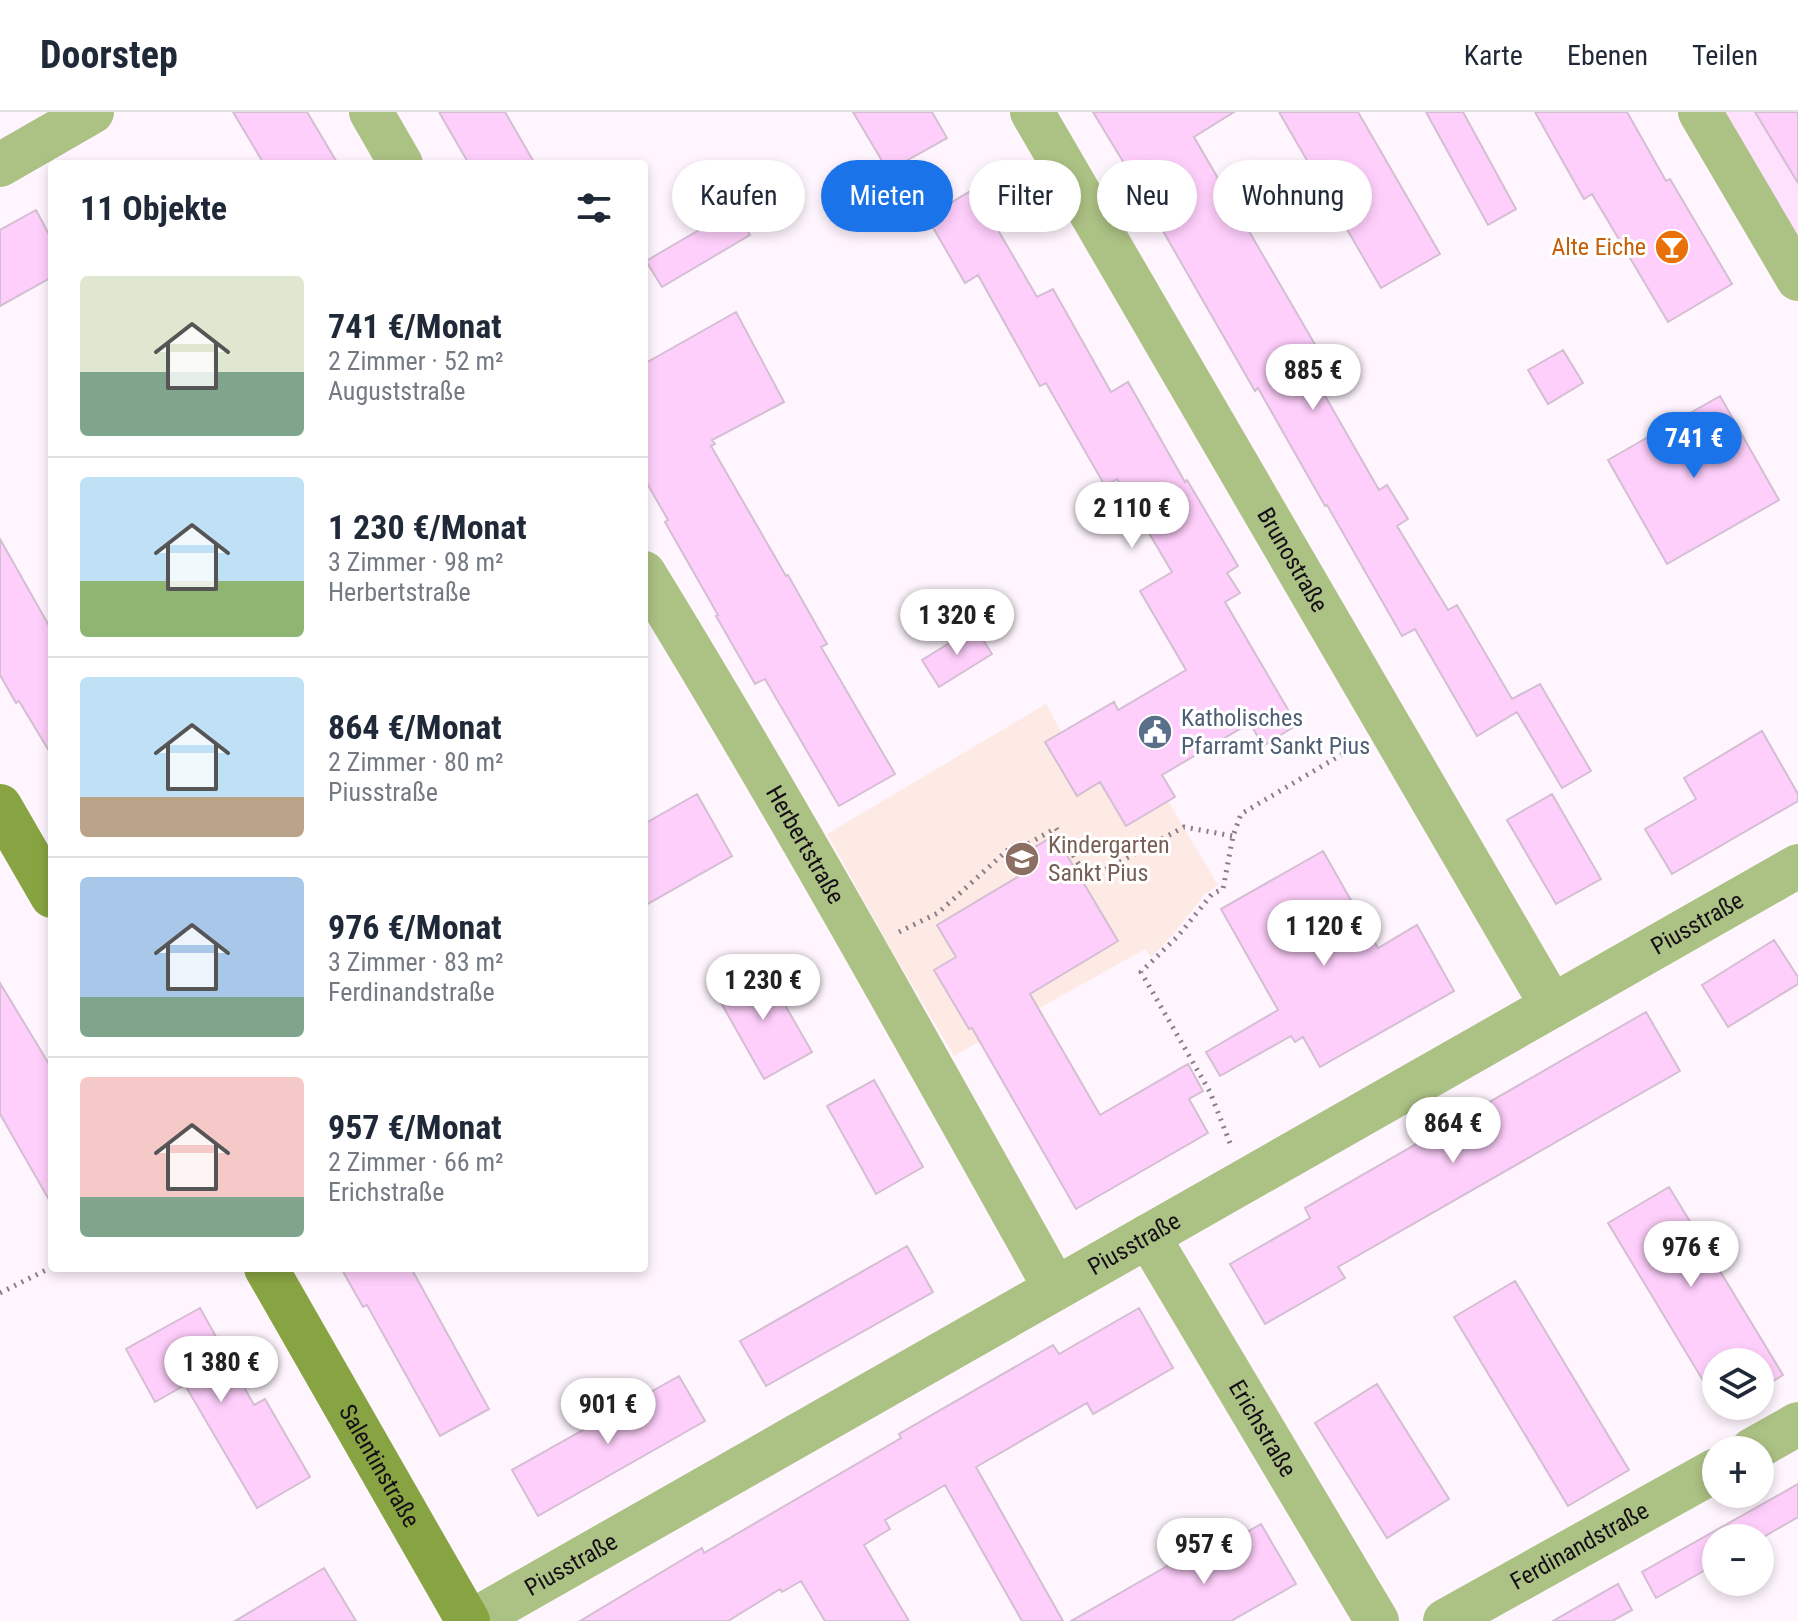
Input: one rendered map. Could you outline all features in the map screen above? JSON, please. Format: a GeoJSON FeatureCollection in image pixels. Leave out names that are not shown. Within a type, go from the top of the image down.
{"type":"FeatureCollection","features":[{"type":"Feature","properties":{"kind":"street"},"geometry":{"type":"LineString","coordinates":[[0,165],[92,112]]}},
{"type":"Feature","properties":{"kind":"street"},"geometry":{"type":"LineString","coordinates":[[371,112],[399,160]]}},
{"type":"Feature","properties":{"kind":"street","name":"Brunostraße"},"geometry":{"type":"LineString","coordinates":[[1032,112],[1552,1006]]}},
{"type":"Feature","properties":{"kind":"street"},"geometry":{"type":"LineString","coordinates":[[1700,112],[1798,279]]}},
{"type":"Feature","properties":{"kind":"street","name":"Herbertstraße"},"geometry":{"type":"LineString","coordinates":[[648,580],[719,695],[865,948],[1055,1288]]}},
{"type":"Feature","properties":{"kind":"street"},"geometry":{"type":"LineString","coordinates":[[0,806],[48,889]]}},
{"type":"Feature","properties":{"kind":"street","name":"Piusstraße"},"geometry":{"type":"LineString","coordinates":[[470,1621],[1798,866]]}},
{"type":"Feature","properties":{"kind":"street","name":"Erichstraße"},"geometry":{"type":"LineString","coordinates":[[1148,1236],[1377,1621]]}},
{"type":"Feature","properties":{"kind":"street","name":"Salentinstraße"},"geometry":{"type":"LineString","coordinates":[[268,1272],[470,1621]]}},
{"type":"Feature","properties":{"kind":"street"},"geometry":{"type":"LineString","coordinates":[[1774,1438],[1798,1424]]}},
{"type":"Feature","properties":{"kind":"street","name":"Ferdinandstraße"},"geometry":{"type":"LineString","coordinates":[[1445,1621],[1702,1478]]}},
{"type":"Feature","properties":{"kind":"path"},"geometry":{"type":"LineString","coordinates":[[1245,1181],[1210,1092],[1141,972],[1178,936],[1212,894],[1223,889],[1233,836],[1241,814],[1390,726]]}},
{"type":"Feature","properties":{"kind":"path"},"geometry":{"type":"LineString","coordinates":[[865,948],[938,913],[1012,846],[1026,845],[1056,828],[1088,879],[1184,827],[1233,836]]}},
{"type":"Feature","properties":{"kind":"path"},"geometry":{"type":"LineString","coordinates":[[0,1293],[48,1269]]}},
{"type":"Feature","properties":{"kind":"shaded area"},"geometry":{"type":"Polygon","coordinates":[[[1725,112],[1798,112],[1798,238],[1725,112]]]}},
{"type":"Feature","properties":{"kind":"shaded area","name":"Kindergarten Sankt Pius"},"geometry":{"type":"Polygon","coordinates":[[[1046,704],[1067,742],[1051,752],[1077,795],[1100,782],[1168,801],[1218,885],[1204,895],[1173,935],[1151,957],[1145,949],[954,1056],[827,834],[1046,704]]]}},
{"type":"Feature","properties":{"kind":"building"},"geometry":{"type":"Polygon","coordinates":[[[233,112],[307,112],[336,160],[262,160],[233,112]]]}},
{"type":"Feature","properties":{"kind":"building"},"geometry":{"type":"Polygon","coordinates":[[[439,112],[505,112],[533,160],[467,160],[439,112]]]}},
{"type":"Feature","properties":{"kind":"building"},"geometry":{"type":"Polygon","coordinates":[[[853,112],[932,112],[947,138],[908,160],[881,160],[853,112]]]}},
{"type":"Feature","properties":{"kind":"building"},"geometry":{"type":"Polygon","coordinates":[[[1093,112],[1234,112],[1194,137],[1213,170],[1213,232],[1249,232],[1320,353],[1305,361],[1379,490],[1387,485],[1408,519],[1397,526],[1448,610],[1457,605],[1512,699],[1540,684],[1591,771],[1562,788],[1517,712],[1477,736],[1415,629],[1402,636],[1164,232],[1197,232],[1197,160],[1122,160],[1093,112]]]}},
{"type":"Feature","properties":{"kind":"building"},"geometry":{"type":"Polygon","coordinates":[[[1279,112],[1358,112],[1440,254],[1381,288],[1349,232],[1372,232],[1372,160],[1307,160],[1279,112]]]}},
{"type":"Feature","properties":{"kind":"building"},"geometry":{"type":"Polygon","coordinates":[[[1426,112],[1463,112],[1516,209],[1488,225],[1426,112]]]}},
{"type":"Feature","properties":{"kind":"building"},"geometry":{"type":"Polygon","coordinates":[[[1535,112],[1627,112],[1666,181],[1670,179],[1732,284],[1668,322],[1592,194],[1584,199],[1535,112]]]}},
{"type":"Feature","properties":{"kind":"building"},"geometry":{"type":"Polygon","coordinates":[[[1755,112],[1798,112],[1798,183],[1755,112]]]}},
{"type":"Feature","properties":{"kind":"building"},"geometry":{"type":"Polygon","coordinates":[[[969,192],[969,232],[999,232],[1037,297],[1053,289],[1111,392],[1128,382],[1238,566],[1227,573],[1240,593],[1225,602],[1297,725],[1263,746],[1250,723],[1162,775],[1175,797],[1126,826],[1100,782],[1077,796],[1045,742],[1114,702],[1118,710],[1186,670],[1140,591],[1172,572],[1117,479],[1105,486],[1046,383],[1040,386],[978,275],[965,283],[936,232],[953,232],[953,202],[969,192]]]}},
{"type":"Feature","properties":{"kind":"building"},"geometry":{"type":"Polygon","coordinates":[[[36,210],[48,232],[48,279],[0,306],[0,230],[36,210]]]}},
{"type":"Feature","properties":{"kind":"building"},"geometry":{"type":"Polygon","coordinates":[[[696,232],[748,232],[750,235],[662,287],[648,260],[696,232]]]}},
{"type":"Feature","properties":{"kind":"building"},"geometry":{"type":"Polygon","coordinates":[[[736,312],[784,402],[712,440],[715,444],[711,446],[827,644],[821,647],[895,774],[839,806],[765,679],[755,684],[665,522],[668,520],[648,485],[648,362],[736,312]]]}},
{"type":"Feature","properties":{"kind":"building"},"geometry":{"type":"Polygon","coordinates":[[[1563,350],[1583,383],[1548,404],[1528,370],[1563,350]]]}},
{"type":"Feature","properties":{"kind":"building"},"geometry":{"type":"Polygon","coordinates":[[[1720,396],[1779,500],[1667,564],[1608,460],[1720,396]]]}},
{"type":"Feature","properties":{"kind":"building"},"geometry":{"type":"Polygon","coordinates":[[[0,539],[48,624],[48,749],[0,675],[0,539]]]}},
{"type":"Feature","properties":{"kind":"building"},"geometry":{"type":"Polygon","coordinates":[[[975,627],[992,654],[939,687],[922,660],[975,627]]]}},
{"type":"Feature","properties":{"kind":"building"},"geometry":{"type":"Polygon","coordinates":[[[1762,731],[1798,794],[1798,801],[1672,874],[1645,829],[1696,799],[1684,778],[1762,731]]]}},
{"type":"Feature","properties":{"kind":"building"},"geometry":{"type":"Polygon","coordinates":[[[697,794],[732,856],[648,904],[648,822],[697,794]]]}},
{"type":"Feature","properties":{"kind":"building"},"geometry":{"type":"Polygon","coordinates":[[[1552,794],[1601,879],[1556,904],[1507,820],[1552,794]]]}},
{"type":"Feature","properties":{"kind":"building"},"geometry":{"type":"Polygon","coordinates":[[[1055,835],[1118,941],[1030,994],[1100,1115],[1188,1064],[1203,1091],[1189,1099],[1208,1133],[1076,1209],[972,1028],[969,1029],[934,970],[956,957],[937,925],[1021,875],[1013,860],[1055,835]]]}},
{"type":"Feature","properties":{"kind":"building"},"geometry":{"type":"Polygon","coordinates":[[[1323,851],[1378,948],[1417,925],[1454,991],[1320,1067],[1303,1037],[1295,1042],[1291,1036],[1220,1076],[1206,1052],[1278,1010],[1221,909],[1323,851]]]}},
{"type":"Feature","properties":{"kind":"building"},"geometry":{"type":"Polygon","coordinates":[[[1774,940],[1798,977],[1798,984],[1728,1027],[1702,985],[1774,940]]]}},
{"type":"Feature","properties":{"kind":"building"},"geometry":{"type":"Polygon","coordinates":[[[762,965],[812,1052],[764,1079],[715,992],[762,965]]]}},
{"type":"Feature","properties":{"kind":"building"},"geometry":{"type":"Polygon","coordinates":[[[0,983],[48,1062],[48,1198],[0,1114],[0,983]]]}},
{"type":"Feature","properties":{"kind":"building"},"geometry":{"type":"Polygon","coordinates":[[[1646,1012],[1680,1071],[1338,1267],[1345,1278],[1265,1324],[1230,1264],[1310,1218],[1305,1208],[1646,1012]]]}},
{"type":"Feature","properties":{"kind":"building"},"geometry":{"type":"Polygon","coordinates":[[[874,1080],[923,1167],[876,1194],[827,1106],[874,1080]]]}},
{"type":"Feature","properties":{"kind":"building"},"geometry":{"type":"Polygon","coordinates":[[[1669,1187],[1767,1348],[1702,1348],[1702,1379],[1608,1223],[1669,1187]]]}},
{"type":"Feature","properties":{"kind":"building"},"geometry":{"type":"Polygon","coordinates":[[[907,1246],[933,1292],[766,1386],[740,1341],[907,1246]]]}},
{"type":"Feature","properties":{"kind":"building"},"geometry":{"type":"Polygon","coordinates":[[[343,1272],[413,1272],[489,1409],[440,1436],[367,1305],[363,1307],[343,1272]]]}},
{"type":"Feature","properties":{"kind":"building"},"geometry":{"type":"Polygon","coordinates":[[[1515,1281],[1629,1470],[1568,1506],[1454,1317],[1515,1281]]]}},
{"type":"Feature","properties":{"kind":"building"},"geometry":{"type":"Polygon","coordinates":[[[200,1308],[254,1405],[265,1399],[310,1477],[257,1508],[185,1385],[155,1402],[126,1349],[200,1308]]]}},
{"type":"Feature","properties":{"kind":"building"},"geometry":{"type":"Polygon","coordinates":[[[1139,1308],[1173,1368],[1093,1414],[1087,1403],[976,1467],[1063,1621],[1022,1621],[945,1485],[885,1520],[890,1529],[864,1545],[909,1621],[825,1621],[801,1581],[782,1592],[780,1589],[728,1621],[580,1621],[702,1548],[704,1553],[1053,1345],[1059,1354],[1139,1308]]]}},
{"type":"Feature","properties":{"kind":"building"},"geometry":{"type":"Polygon","coordinates":[[[1774,1360],[1783,1375],[1774,1380],[1774,1360]]]}},
{"type":"Feature","properties":{"kind":"building"},"geometry":{"type":"Polygon","coordinates":[[[679,1376],[705,1421],[538,1516],[512,1470],[679,1376]]]}},
{"type":"Feature","properties":{"kind":"building"},"geometry":{"type":"Polygon","coordinates":[[[1377,1384],[1449,1499],[1387,1538],[1315,1423],[1377,1384]]]}},
{"type":"Feature","properties":{"kind":"building"},"geometry":{"type":"Polygon","coordinates":[[[1798,1484],[1798,1517],[1774,1531],[1774,1524],[1727,1524],[1755,1508],[1774,1508],[1774,1498],[1798,1484]]]}},
{"type":"Feature","properties":{"kind":"building"},"geometry":{"type":"Polygon","coordinates":[[[1261,1524],[1296,1584],[1231,1621],[1071,1621],[1176,1561],[1181,1570],[1261,1524]]]}},
{"type":"Feature","properties":{"kind":"building"},"geometry":{"type":"Polygon","coordinates":[[[1702,1538],[1702,1572],[1656,1598],[1642,1572],[1702,1538]]]}},
{"type":"Feature","properties":{"kind":"building"},"geometry":{"type":"Polygon","coordinates":[[[324,1568],[356,1621],[235,1621],[324,1568]]]}},
{"type":"Feature","properties":{"kind":"building"},"geometry":{"type":"Polygon","coordinates":[[[1618,1584],[1632,1610],[1612,1621],[1553,1621],[1618,1584]]]}},
{"type":"Feature","properties":{"kind":"place","name":"Alte Eiche"},"geometry":{"type":"Point","coordinates":[1672,247]}},
{"type":"Feature","properties":{"kind":"place","name":"Katholisches Pfarramt Sankt Pius"},"geometry":{"type":"Point","coordinates":[1155,732]}},
{"type":"Feature","properties":{"kind":"place","name":"Kindergarten Sankt Pius"},"geometry":{"type":"Point","coordinates":[1022,859]}}]}
